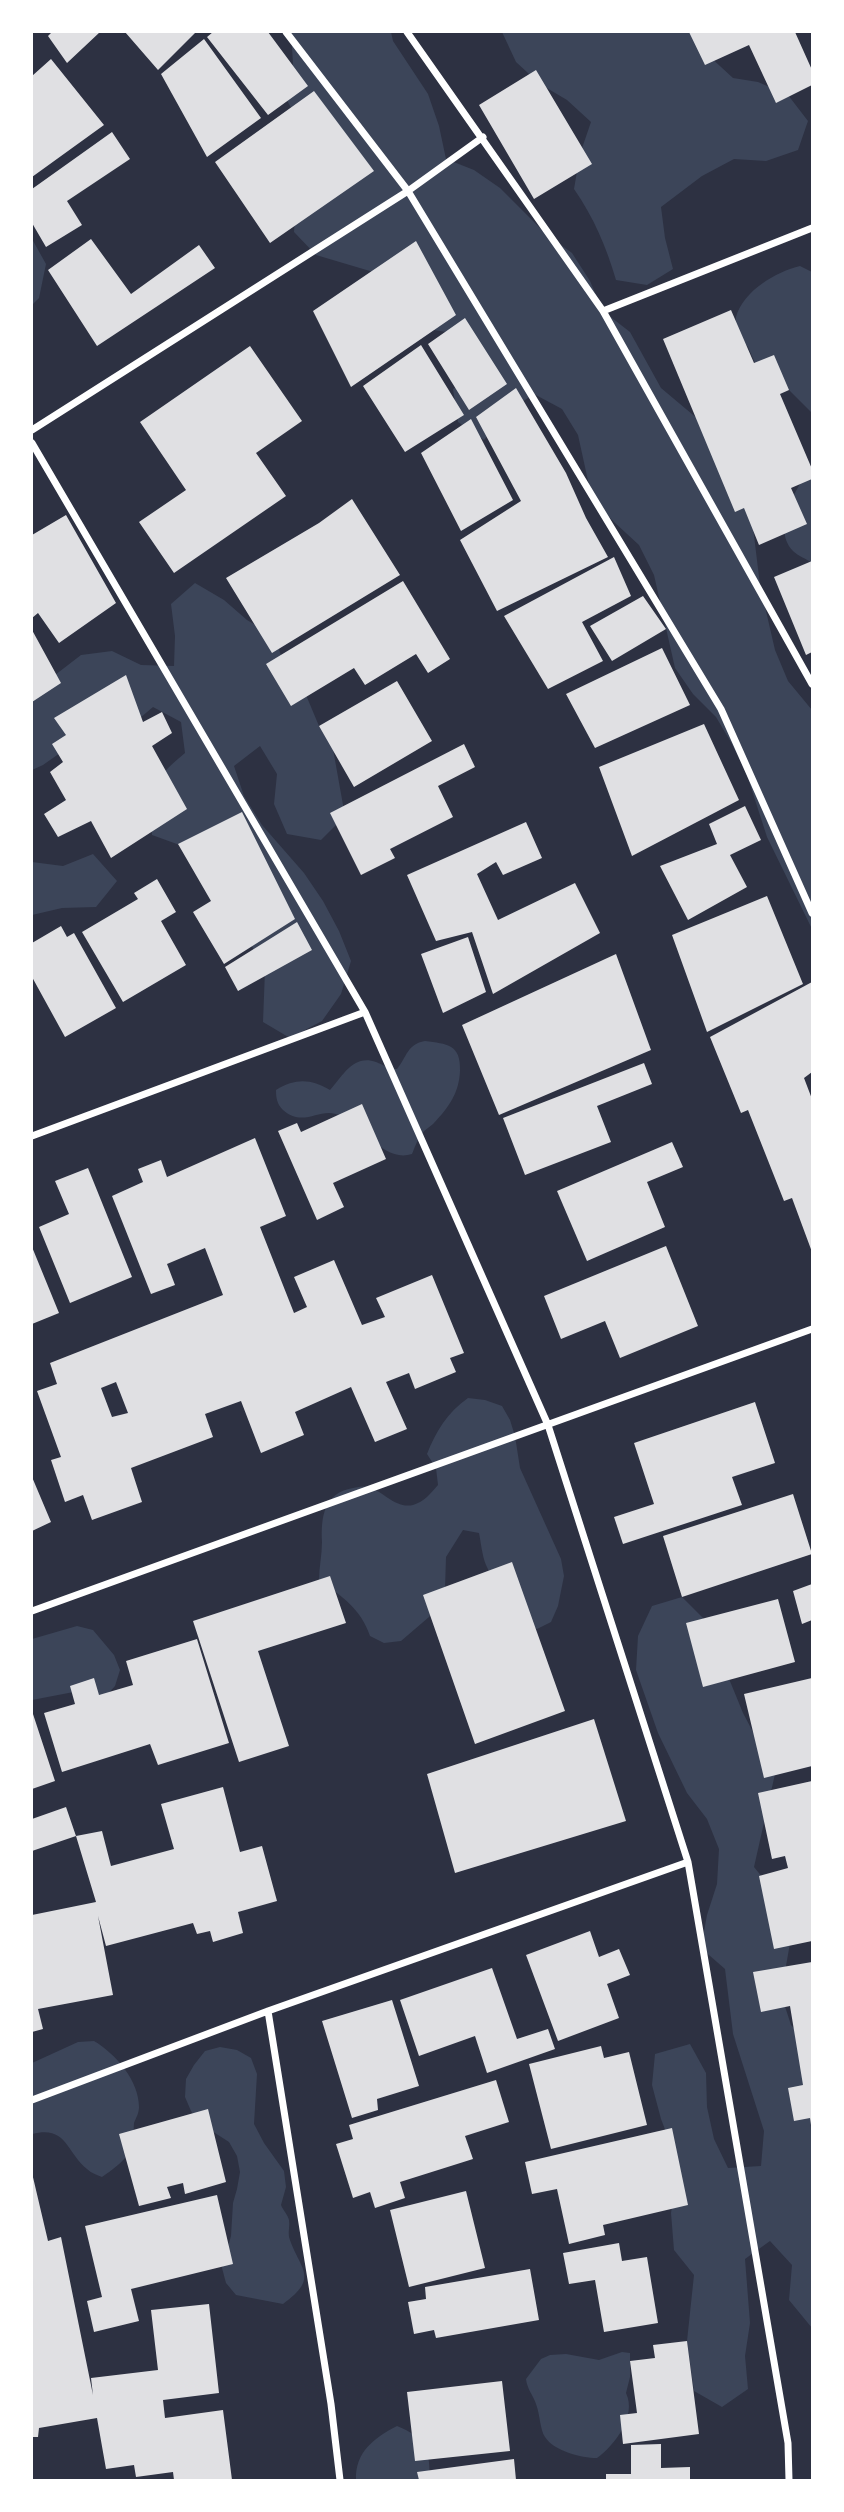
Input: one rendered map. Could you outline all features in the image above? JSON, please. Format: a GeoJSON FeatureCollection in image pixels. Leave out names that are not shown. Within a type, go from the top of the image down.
{"type":"FeatureCollection","features":[{"type":"Feature","properties":{"kind":"street"},"geometry":{"type":"LineString","coordinates":[[286,32],[408,191],[721,709],[813,913]]}},
{"type":"Feature","properties":{"kind":"street"},"geometry":{"type":"LineString","coordinates":[[407,32],[603,311],[813,684]]}},
{"type":"Feature","properties":{"kind":"street"},"geometry":{"type":"LineString","coordinates":[[32,430],[408,191],[483,137]]}},
{"type":"Feature","properties":{"kind":"street"},"geometry":{"type":"LineString","coordinates":[[603,311],[813,228]]}},
{"type":"Feature","properties":{"kind":"street"},"geometry":{"type":"LineString","coordinates":[[32,443],[365,1012],[548,1425],[688,1862],[788,2443],[789,2480]]}},
{"type":"Feature","properties":{"kind":"street"},"geometry":{"type":"LineString","coordinates":[[32,1136],[365,1012]]}},
{"type":"Feature","properties":{"kind":"street"},"geometry":{"type":"LineString","coordinates":[[32,1611],[813,1329]]}},
{"type":"Feature","properties":{"kind":"street"},"geometry":{"type":"LineString","coordinates":[[32,2100],[268,2011],[688,1862]]}},
{"type":"Feature","properties":{"kind":"street"},"geometry":{"type":"LineString","coordinates":[[268,2011],[331,2404],[340,2480]]}},
{"type":"Feature","properties":{"kind":"shaded area"},"geometry":{"type":"Polygon","coordinates":[[[291,32],[391,32],[393,41],[428,94],[446,159],[474,170],[500,188],[546,234],[572,253],[590,281],[603,311],[630,332],[661,388],[711,430],[752,519],[760,585],[775,650],[788,681],[812,710],[812,929],[767,837],[747,775],[732,744],[716,717],[693,694],[675,668],[654,575],[639,545],[592,499],[578,435],[562,409],[534,394],[505,413],[484,440],[458,422],[453,389],[480,372],[446,332],[415,327],[380,274],[316,255],[294,232],[300,124],[284,95],[293,64],[291,32]]]}},
{"type":"Feature","properties":{"kind":"shaded area"},"geometry":{"type":"Polygon","coordinates":[[[502,32],[702,32],[708,55],[733,78],[758,82],[788,95],[808,121],[798,150],[766,161],[734,159],[702,176],[661,207],[673,269],[647,285],[616,280],[599,233],[574,189],[580,154],[591,122],[567,100],[540,84],[516,62],[502,32]]]}},
{"type":"Feature","properties":{"kind":"shaded area"},"geometry":{"type":"Polygon","coordinates":[[[32,239],[46,264],[39,298],[32,305],[32,239]]]}},
{"type":"Feature","properties":{"kind":"shaded area"},"geometry":{"type":"Polygon","coordinates":[[[800,266],[812,272],[812,413],[789,390],[774,387],[755,363],[748,347],[736,334],[736,317],[746,298],[771,278],[800,266]]]}},
{"type":"Feature","properties":{"kind":"shaded area"},"geometry":{"type":"Polygon","coordinates":[[[812,464],[812,563],[793,551],[784,530],[789,506],[812,464]]]}},
{"type":"Feature","properties":{"kind":"shaded area"},"geometry":{"type":"Polygon","coordinates":[[[195,583],[274,636],[285,666],[306,695],[319,726],[333,749],[345,816],[321,840],[287,834],[274,804],[277,774],[260,746],[234,766],[244,796],[262,825],[304,873],[323,901],[351,961],[341,994],[322,1021],[290,1038],[263,1022],[265,970],[210,856],[152,835],[151,797],[154,788],[165,772],[185,753],[181,722],[153,707],[127,729],[70,746],[32,770],[32,698],[35,698],[55,675],[81,655],[112,651],[141,665],[174,666],[175,636],[171,604],[195,583]]]}},
{"type":"Feature","properties":{"kind":"shaded area"},"geometry":{"type":"Polygon","coordinates":[[[93,854],[117,881],[96,907],[62,908],[32,915],[32,862],[63,866],[93,854]]]}},
{"type":"Feature","properties":{"kind":"shaded area"},"geometry":{"type":"Polygon","coordinates":[[[425,1041],[446,1045],[455,1050],[460,1071],[449,1105],[423,1132],[412,1154],[402,1155],[383,1149],[341,1116],[326,1113],[298,1117],[283,1110],[278,1103],[276,1090],[283,1086],[303,1081],[330,1090],[349,1068],[361,1061],[368,1060],[397,1069],[414,1045],[425,1041]]]}},
{"type":"Feature","properties":{"kind":"shaded area"},"geometry":{"type":"Polygon","coordinates":[[[468,1398],[502,1406],[510,1420],[520,1468],[561,1559],[564,1576],[558,1606],[551,1622],[537,1629],[529,1624],[507,1601],[496,1583],[485,1561],[479,1533],[463,1530],[446,1557],[445,1589],[429,1617],[401,1641],[384,1643],[370,1636],[356,1611],[319,1580],[323,1516],[335,1495],[353,1488],[369,1487],[407,1506],[424,1499],[438,1485],[436,1468],[427,1454],[430,1446],[448,1416],[468,1398]]]}},
{"type":"Feature","properties":{"kind":"shaded area"},"geometry":{"type":"Polygon","coordinates":[[[682,1597],[705,1620],[743,1713],[775,1774],[754,1867],[781,1900],[792,1932],[781,1994],[791,2025],[812,2048],[812,2328],[789,2300],[792,2265],[770,2241],[745,2259],[750,2323],[745,2356],[748,2389],[722,2407],[694,2391],[687,2341],[694,2275],[674,2250],[671,2213],[676,2181],[673,2150],[652,2085],[655,2054],[690,2044],[706,2073],[707,2107],[714,2139],[728,2168],[761,2166],[764,2131],[733,2034],[725,1969],[701,1948],[707,1915],[717,1884],[719,1849],[707,1819],[687,1793],[658,1733],[636,1670],[638,1636],[652,1606],[682,1597]]]}},
{"type":"Feature","properties":{"kind":"shaded area"},"geometry":{"type":"Polygon","coordinates":[[[77,1626],[93,1630],[114,1655],[120,1670],[115,1686],[104,1698],[84,1690],[32,1700],[32,1639],[77,1626]]]}},
{"type":"Feature","properties":{"kind":"shaded area"},"geometry":{"type":"Polygon","coordinates":[[[94,2041],[125,2069],[135,2088],[139,2107],[130,2152],[102,2177],[87,2169],[59,2137],[44,2132],[32,2134],[32,2063],[78,2042],[94,2041]]]}},
{"type":"Feature","properties":{"kind":"shaded area"},"geometry":{"type":"Polygon","coordinates":[[[220,2047],[237,2050],[251,2058],[257,2074],[254,2124],[284,2171],[286,2187],[281,2205],[288,2218],[289,2237],[302,2265],[304,2279],[295,2295],[283,2304],[236,2295],[226,2283],[222,2268],[231,2236],[233,2203],[240,2172],[237,2156],[229,2142],[201,2124],[185,2097],[186,2079],[194,2065],[205,2051],[220,2047]]]}},
{"type":"Feature","properties":{"kind":"shaded area"},"geometry":{"type":"Polygon","coordinates":[[[622,2352],[630,2353],[630,2377],[626,2393],[629,2411],[611,2446],[597,2458],[561,2450],[549,2442],[543,2434],[535,2401],[526,2379],[541,2359],[550,2355],[566,2354],[599,2360],[622,2352]]]}},
{"type":"Feature","properties":{"kind":"shaded area"},"geometry":{"type":"Polygon","coordinates":[[[397,2426],[413,2435],[424,2446],[429,2461],[429,2480],[356,2480],[362,2454],[374,2441],[397,2426]]]}},
{"type":"Feature","properties":{"kind":"building"},"geometry":{"type":"Polygon","coordinates":[[[52,32],[100,32],[67,63],[48,36],[52,32]]]}},
{"type":"Feature","properties":{"kind":"building"},"geometry":{"type":"Polygon","coordinates":[[[125,32],[196,32],[158,70],[125,32]]]}},
{"type":"Feature","properties":{"kind":"building"},"geometry":{"type":"Polygon","coordinates":[[[213,32],[268,32],[308,86],[268,115],[207,37],[213,32]]]}},
{"type":"Feature","properties":{"kind":"building"},"geometry":{"type":"Polygon","coordinates":[[[689,32],[795,32],[812,70],[812,85],[776,103],[749,45],[705,65],[689,32]]]}},
{"type":"Feature","properties":{"kind":"building"},"geometry":{"type":"Polygon","coordinates":[[[204,39],[261,118],[207,157],[161,74],[204,39]]]}},
{"type":"Feature","properties":{"kind":"building"},"geometry":{"type":"Polygon","coordinates":[[[51,59],[104,125],[32,177],[32,76],[51,59]]]}},
{"type":"Feature","properties":{"kind":"building"},"geometry":{"type":"Polygon","coordinates":[[[536,70],[592,164],[534,199],[479,105],[536,70]]]}},
{"type":"Feature","properties":{"kind":"building"},"geometry":{"type":"Polygon","coordinates":[[[314,91],[374,171],[270,243],[215,162],[314,91]]]}},
{"type":"Feature","properties":{"kind":"building"},"geometry":{"type":"Polygon","coordinates":[[[112,132],[130,159],[67,201],[82,225],[46,247],[32,223],[32,189],[112,132]]]}},
{"type":"Feature","properties":{"kind":"building"},"geometry":{"type":"Polygon","coordinates":[[[91,239],[131,294],[199,245],[215,268],[97,346],[48,270],[91,239]]]}},
{"type":"Feature","properties":{"kind":"building"},"geometry":{"type":"Polygon","coordinates":[[[416,241],[456,315],[351,387],[313,311],[416,241]]]}},
{"type":"Feature","properties":{"kind":"building"},"geometry":{"type":"Polygon","coordinates":[[[731,310],[754,363],[774,355],[789,390],[780,394],[812,469],[812,479],[791,488],[807,524],[759,545],[744,508],[735,512],[663,339],[731,310]]]}},
{"type":"Feature","properties":{"kind":"building"},"geometry":{"type":"Polygon","coordinates":[[[465,318],[507,384],[469,410],[428,344],[465,318]]]}},
{"type":"Feature","properties":{"kind":"building"},"geometry":{"type":"Polygon","coordinates":[[[421,345],[464,415],[405,452],[363,386],[421,345]]]}},
{"type":"Feature","properties":{"kind":"building"},"geometry":{"type":"Polygon","coordinates":[[[250,346],[302,421],[256,453],[286,496],[174,573],[139,522],[186,490],[140,422],[250,346]]]}},
{"type":"Feature","properties":{"kind":"building"},"geometry":{"type":"Polygon","coordinates":[[[516,388],[566,473],[586,518],[608,557],[497,611],[460,540],[521,501],[476,417],[516,388]]]}},
{"type":"Feature","properties":{"kind":"building"},"geometry":{"type":"Polygon","coordinates":[[[471,419],[513,500],[461,531],[421,453],[471,419]]]}},
{"type":"Feature","properties":{"kind":"building"},"geometry":{"type":"Polygon","coordinates":[[[352,499],[400,575],[272,653],[226,578],[319,523],[352,499]]]}},
{"type":"Feature","properties":{"kind":"building"},"geometry":{"type":"Polygon","coordinates":[[[66,515],[116,603],[59,643],[38,613],[32,618],[32,535],[66,515]]]}},
{"type":"Feature","properties":{"kind":"building"},"geometry":{"type":"Polygon","coordinates":[[[614,557],[631,596],[582,622],[603,661],[548,689],[504,616],[614,557]]]}},
{"type":"Feature","properties":{"kind":"building"},"geometry":{"type":"Polygon","coordinates":[[[812,561],[812,652],[806,655],[774,577],[812,561]]]}},
{"type":"Feature","properties":{"kind":"building"},"geometry":{"type":"Polygon","coordinates":[[[403,581],[450,659],[428,673],[416,654],[365,685],[354,668],[291,706],[266,664],[403,581]]]}},
{"type":"Feature","properties":{"kind":"building"},"geometry":{"type":"Polygon","coordinates":[[[643,596],[666,629],[612,661],[590,626],[643,596]]]}},
{"type":"Feature","properties":{"kind":"building"},"geometry":{"type":"Polygon","coordinates":[[[32,630],[61,683],[32,702],[32,630]]]}},
{"type":"Feature","properties":{"kind":"building"},"geometry":{"type":"Polygon","coordinates":[[[662,648],[690,705],[595,748],[566,694],[662,648]]]}},
{"type":"Feature","properties":{"kind":"building"},"geometry":{"type":"Polygon","coordinates":[[[126,675],[143,722],[162,712],[172,733],[152,746],[187,809],[111,858],[91,821],[58,837],[44,814],[66,800],[50,772],[63,762],[52,744],[66,735],[54,718],[126,675]]]}},
{"type":"Feature","properties":{"kind":"building"},"geometry":{"type":"Polygon","coordinates":[[[397,681],[432,741],[354,787],[319,726],[397,681]]]}},
{"type":"Feature","properties":{"kind":"building"},"geometry":{"type":"Polygon","coordinates":[[[704,724],[739,800],[632,856],[599,767],[704,724]]]}},
{"type":"Feature","properties":{"kind":"building"},"geometry":{"type":"Polygon","coordinates":[[[464,744],[475,767],[438,786],[453,817],[390,849],[395,858],[361,875],[330,813],[464,744]]]}},
{"type":"Feature","properties":{"kind":"building"},"geometry":{"type":"Polygon","coordinates":[[[745,806],[761,840],[730,855],[747,887],[688,920],[660,866],[717,844],[709,824],[745,806]]]}},
{"type":"Feature","properties":{"kind":"building"},"geometry":{"type":"Polygon","coordinates":[[[242,812],[295,919],[224,964],[193,912],[211,901],[178,844],[242,812]]]}},
{"type":"Feature","properties":{"kind":"building"},"geometry":{"type":"Polygon","coordinates":[[[526,822],[542,858],[503,875],[496,862],[477,874],[498,920],[575,883],[600,933],[493,994],[472,932],[436,941],[407,875],[526,822]]]}},
{"type":"Feature","properties":{"kind":"building"},"geometry":{"type":"Polygon","coordinates":[[[157,879],[176,912],[161,921],[186,965],[123,1002],[82,932],[138,899],[134,893],[157,879]]]}},
{"type":"Feature","properties":{"kind":"building"},"geometry":{"type":"Polygon","coordinates":[[[767,896],[803,984],[707,1032],[672,935],[767,896]]]}},
{"type":"Feature","properties":{"kind":"building"},"geometry":{"type":"Polygon","coordinates":[[[297,922],[312,950],[238,991],[225,967],[297,922]]]}},
{"type":"Feature","properties":{"kind":"building"},"geometry":{"type":"Polygon","coordinates":[[[61,926],[67,937],[74,933],[116,1008],[65,1037],[32,977],[32,943],[61,926]]]}},
{"type":"Feature","properties":{"kind":"building"},"geometry":{"type":"Polygon","coordinates":[[[468,937],[486,992],[443,1013],[421,954],[468,937]]]}},
{"type":"Feature","properties":{"kind":"building"},"geometry":{"type":"Polygon","coordinates":[[[616,954],[651,1050],[499,1115],[462,1025],[616,954]]]}},
{"type":"Feature","properties":{"kind":"building"},"geometry":{"type":"Polygon","coordinates":[[[812,982],[812,1072],[804,1078],[812,1099],[812,1252],[792,1198],[784,1201],[748,1110],[741,1113],[710,1037],[812,982]]]}},
{"type":"Feature","properties":{"kind":"building"},"geometry":{"type":"Polygon","coordinates":[[[644,1063],[652,1084],[597,1106],[611,1142],[525,1175],[503,1118],[644,1063]]]}},
{"type":"Feature","properties":{"kind":"building"},"geometry":{"type":"Polygon","coordinates":[[[362,1104],[386,1159],[333,1183],[344,1207],[317,1220],[278,1131],[297,1123],[301,1132],[362,1104]]]}},
{"type":"Feature","properties":{"kind":"building"},"geometry":{"type":"Polygon","coordinates":[[[255,1138],[286,1216],[260,1227],[294,1313],[307,1307],[294,1277],[334,1260],[362,1325],[385,1317],[376,1298],[432,1275],[464,1353],[450,1358],[456,1372],[415,1389],[409,1373],[386,1382],[407,1429],[375,1442],[351,1387],[295,1412],[304,1435],[261,1453],[241,1401],[205,1414],[213,1437],[131,1468],[142,1502],[92,1520],[83,1495],[65,1502],[51,1460],[61,1457],[37,1391],[57,1384],[50,1363],[223,1295],[205,1248],[167,1264],[175,1285],[151,1294],[112,1196],[143,1182],[138,1169],[161,1160],[167,1177],[255,1138]],[[116,1382],[101,1388],[112,1417],[128,1413],[116,1382]]]}},
{"type":"Feature","properties":{"kind":"building"},"geometry":{"type":"Polygon","coordinates":[[[672,1142],[683,1167],[647,1182],[665,1227],[587,1261],[557,1191],[672,1142]]]}},
{"type":"Feature","properties":{"kind":"building"},"geometry":{"type":"Polygon","coordinates":[[[88,1168],[132,1277],[70,1303],[39,1227],[69,1214],[55,1181],[88,1168]]]}},
{"type":"Feature","properties":{"kind":"building"},"geometry":{"type":"Polygon","coordinates":[[[666,1246],[698,1326],[620,1358],[605,1321],[561,1339],[544,1296],[666,1246]]]}},
{"type":"Feature","properties":{"kind":"building"},"geometry":{"type":"Polygon","coordinates":[[[32,1247],[59,1313],[32,1324],[32,1247]]]}},
{"type":"Feature","properties":{"kind":"building"},"geometry":{"type":"Polygon","coordinates":[[[755,1402],[775,1463],[732,1477],[742,1505],[623,1544],[614,1517],[654,1504],[634,1443],[755,1402]]]}},
{"type":"Feature","properties":{"kind":"building"},"geometry":{"type":"Polygon","coordinates":[[[32,1477],[51,1522],[32,1531],[32,1477]]]}},
{"type":"Feature","properties":{"kind":"building"},"geometry":{"type":"Polygon","coordinates":[[[793,1494],[812,1554],[682,1597],[663,1536],[793,1494]]]}},
{"type":"Feature","properties":{"kind":"building"},"geometry":{"type":"Polygon","coordinates":[[[512,1562],[565,1711],[475,1744],[423,1595],[512,1562]]]}},
{"type":"Feature","properties":{"kind":"building"},"geometry":{"type":"Polygon","coordinates":[[[330,1576],[346,1623],[258,1651],[289,1746],[239,1762],[193,1621],[330,1576]]]}},
{"type":"Feature","properties":{"kind":"building"},"geometry":{"type":"Polygon","coordinates":[[[812,1584],[812,1620],[802,1624],[793,1591],[812,1584]]]}},
{"type":"Feature","properties":{"kind":"building"},"geometry":{"type":"Polygon","coordinates":[[[778,1599],[795,1662],[703,1687],[686,1623],[778,1599]]]}},
{"type":"Feature","properties":{"kind":"building"},"geometry":{"type":"Polygon","coordinates":[[[197,1639],[229,1743],[158,1765],[150,1744],[62,1772],[44,1713],[75,1704],[70,1686],[94,1678],[99,1695],[133,1685],[126,1661],[197,1639]]]}},
{"type":"Feature","properties":{"kind":"building"},"geometry":{"type":"Polygon","coordinates":[[[812,1678],[812,1766],[764,1778],[744,1694],[812,1678]]]}},
{"type":"Feature","properties":{"kind":"building"},"geometry":{"type":"Polygon","coordinates":[[[32,1711],[55,1781],[32,1789],[32,1711]]]}},
{"type":"Feature","properties":{"kind":"building"},"geometry":{"type":"Polygon","coordinates":[[[594,1719],[626,1821],[455,1873],[427,1774],[594,1719]]]}},
{"type":"Feature","properties":{"kind":"building"},"geometry":{"type":"Polygon","coordinates":[[[812,1781],[812,1941],[774,1949],[759,1876],[788,1868],[785,1856],[772,1859],[758,1793],[812,1781]]]}},
{"type":"Feature","properties":{"kind":"building"},"geometry":{"type":"Polygon","coordinates":[[[223,1787],[240,1852],[262,1846],[277,1901],[238,1912],[243,1933],[213,1942],[210,1931],[197,1934],[193,1923],[106,1946],[98,1916],[113,1995],[38,2009],[43,2029],[32,2032],[32,1915],[96,1902],[76,1836],[102,1831],[111,1866],[174,1849],[161,1804],[223,1787]]]}},
{"type":"Feature","properties":{"kind":"building"},"geometry":{"type":"Polygon","coordinates":[[[66,1807],[76,1836],[32,1851],[32,1819],[66,1807]]]}},
{"type":"Feature","properties":{"kind":"building"},"geometry":{"type":"Polygon","coordinates":[[[590,1931],[599,1957],[619,1949],[630,1975],[607,1984],[619,2018],[558,2041],[526,1955],[590,1931]]]}},
{"type":"Feature","properties":{"kind":"building"},"geometry":{"type":"Polygon","coordinates":[[[812,1962],[811,2125],[810,2118],[794,2121],[788,2088],[803,2085],[790,2006],[761,2012],[753,1972],[812,1962]]]}},
{"type":"Feature","properties":{"kind":"building"},"geometry":{"type":"Polygon","coordinates":[[[492,1968],[517,2039],[548,2029],[555,2049],[487,2073],[475,2036],[419,2056],[400,2000],[492,1968]]]}},
{"type":"Feature","properties":{"kind":"building"},"geometry":{"type":"Polygon","coordinates":[[[392,2000],[419,2086],[377,2099],[378,2110],[352,2118],[322,2021],[392,2000]]]}},
{"type":"Feature","properties":{"kind":"building"},"geometry":{"type":"Polygon","coordinates":[[[601,2046],[604,2058],[629,2052],[647,2125],[551,2149],[529,2064],[601,2046]]]}},
{"type":"Feature","properties":{"kind":"building"},"geometry":{"type":"Polygon","coordinates":[[[496,2080],[509,2122],[465,2136],[473,2159],[400,2182],[405,2198],[375,2208],[370,2192],[353,2198],[336,2144],[353,2139],[349,2125],[496,2080]]]}},
{"type":"Feature","properties":{"kind":"building"},"geometry":{"type":"Polygon","coordinates":[[[208,2109],[226,2182],[185,2194],[183,2183],[167,2187],[171,2198],[139,2206],[119,2134],[208,2109]]]}},
{"type":"Feature","properties":{"kind":"building"},"geometry":{"type":"Polygon","coordinates":[[[672,2128],[688,2205],[603,2225],[605,2235],[569,2244],[557,2189],[532,2194],[525,2162],[672,2128]]]}},
{"type":"Feature","properties":{"kind":"building"},"geometry":{"type":"Polygon","coordinates":[[[32,2173],[48,2241],[61,2237],[93,2395],[91,2378],[158,2370],[151,2310],[209,2304],[219,2393],[163,2400],[165,2418],[223,2410],[232,2480],[174,2480],[173,2472],[136,2477],[134,2465],[106,2469],[97,2418],[39,2428],[38,2437],[32,2437],[32,2173]]]}},
{"type":"Feature","properties":{"kind":"building"},"geometry":{"type":"Polygon","coordinates":[[[466,2191],[485,2268],[409,2287],[390,2210],[466,2191]]]}},
{"type":"Feature","properties":{"kind":"building"},"geometry":{"type":"Polygon","coordinates":[[[217,2195],[233,2264],[131,2289],[139,2321],[94,2332],[87,2301],[102,2297],[85,2226],[217,2195]]]}},
{"type":"Feature","properties":{"kind":"building"},"geometry":{"type":"Polygon","coordinates":[[[619,2243],[622,2261],[647,2257],[658,2323],[604,2332],[595,2280],[569,2284],[563,2253],[619,2243]]]}},
{"type":"Feature","properties":{"kind":"building"},"geometry":{"type":"Polygon","coordinates":[[[530,2269],[539,2320],[436,2338],[434,2330],[414,2334],[408,2302],[426,2299],[425,2287],[530,2269]]]}},
{"type":"Feature","properties":{"kind":"building"},"geometry":{"type":"Polygon","coordinates":[[[687,2341],[699,2434],[623,2444],[620,2415],[637,2413],[630,2361],[655,2358],[653,2345],[687,2341]]]}},
{"type":"Feature","properties":{"kind":"building"},"geometry":{"type":"Polygon","coordinates":[[[502,2381],[510,2451],[415,2461],[407,2392],[502,2381]]]}},
{"type":"Feature","properties":{"kind":"building"},"geometry":{"type":"Polygon","coordinates":[[[661,2444],[661,2468],[690,2467],[690,2480],[606,2480],[606,2474],[631,2474],[631,2445],[661,2444]]]}},
{"type":"Feature","properties":{"kind":"building"},"geometry":{"type":"Polygon","coordinates":[[[514,2459],[516,2480],[419,2480],[417,2472],[514,2459]]]}}]}
